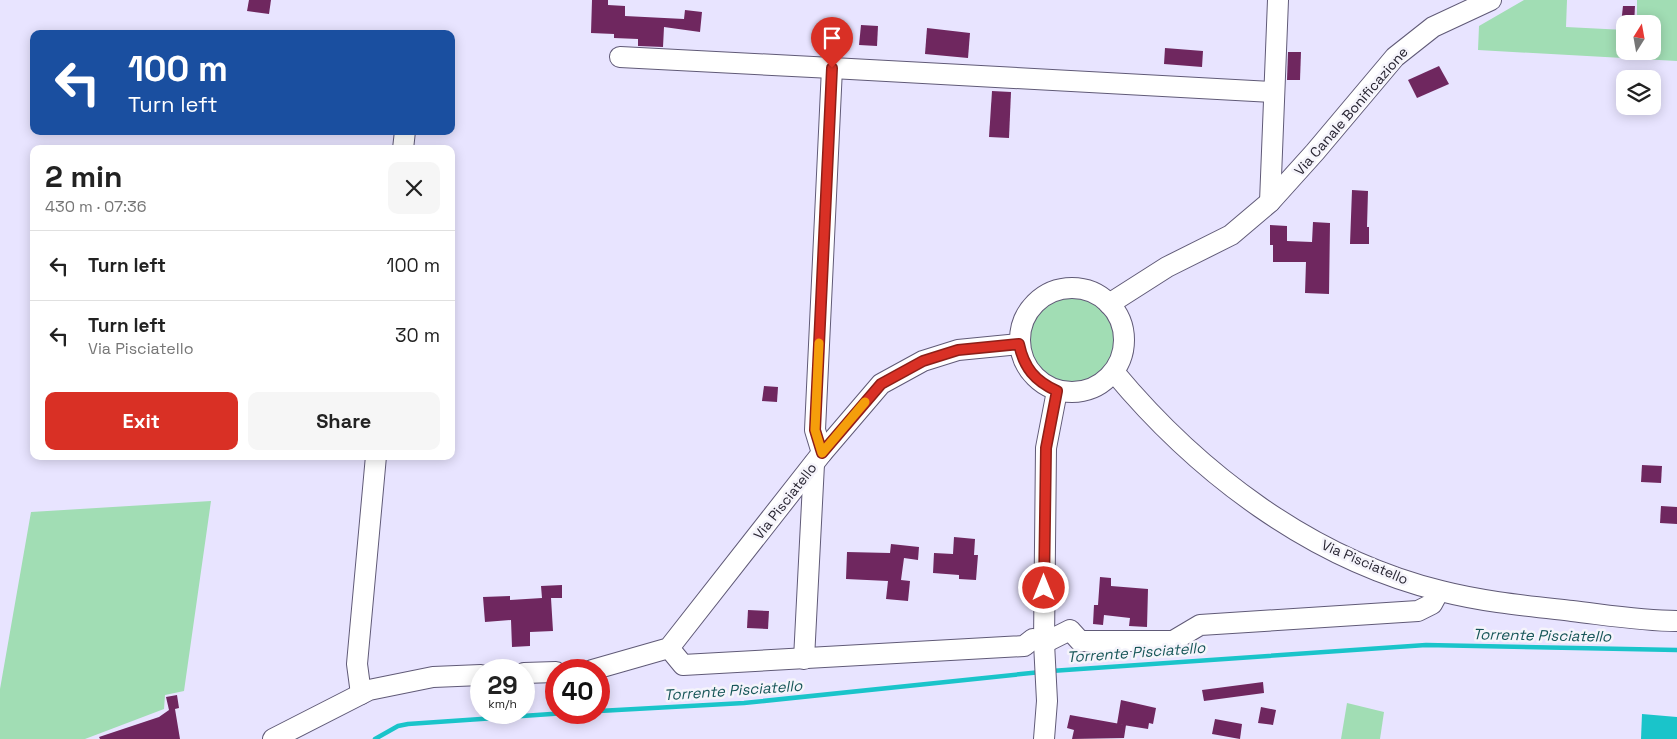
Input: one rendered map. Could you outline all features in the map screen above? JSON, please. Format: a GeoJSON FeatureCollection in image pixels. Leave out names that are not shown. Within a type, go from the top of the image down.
{"type":"FeatureCollection","features":[{"type":"Feature","properties":{"kind":"street","name":"Via Canale Bonificazione"},"geometry":{"type":"LineString","coordinates":[[1270,202],[1278,0]]}},
{"type":"Feature","properties":{"kind":"street","name":"Via Canale Bonificazione"},"geometry":{"type":"LineString","coordinates":[[1109,304],[1167,266],[1231,235],[1270,202],[1395,57],[1433,27],[1491,0]]}},
{"type":"Feature","properties":{"kind":"street"},"geometry":{"type":"LineString","coordinates":[[620,57],[1273,92]]}},
{"type":"Feature","properties":{"kind":"street"},"geometry":{"type":"LineString","coordinates":[[804,658],[818,458],[815,430],[832,68]]}},
{"type":"Feature","properties":{"kind":"street"},"geometry":{"type":"LineString","coordinates":[[1066,288],[1081,289],[1096,294],[1109,304],[1118,316],[1123,330],[1124,344],[1121,359],[1114,372],[1103,383],[1088,390],[1073,393],[1057,391],[1035,378],[1022,357],[1019,344],[1020,328],[1026,314],[1037,301],[1050,293],[1066,288]]}},
{"type":"Feature","properties":{"kind":"street","name":"Via Pisciatello"},"geometry":{"type":"LineString","coordinates":[[669,648],[818,458],[881,384],[923,361],[949,353],[1019,344]]}},
{"type":"Feature","properties":{"kind":"street","name":"Via Pisciatello"},"geometry":{"type":"LineString","coordinates":[[1114,372],[1170,431],[1230,486],[1263,511],[1314,540],[1373,568],[1439,591],[1504,604],[1677,621]]}},
{"type":"Feature","properties":{"kind":"street"},"geometry":{"type":"LineString","coordinates":[[1044,739],[1047,701],[1044,648],[1046,448],[1057,391]]}},
{"type":"Feature","properties":{"kind":"street"},"geometry":{"type":"LineString","coordinates":[[361,694],[357,664],[376,460]]}},
{"type":"Feature","properties":{"kind":"street"},"geometry":{"type":"LineString","coordinates":[[1044,648],[1070,630],[1080,641],[1173,642],[1200,626],[1418,610],[1432,604],[1439,591]]}},
{"type":"Feature","properties":{"kind":"street"},"geometry":{"type":"LineString","coordinates":[[610,665],[669,648],[683,665],[1024,646],[1033,639],[1044,648]]}},
{"type":"Feature","properties":{"kind":"street"},"geometry":{"type":"LineString","coordinates":[[273,739],[369,690],[433,677],[470,675]]}},
{"type":"Feature","properties":{"kind":"shaded area"},"geometry":{"type":"Polygon","coordinates":[[[1524,0],[1567,0],[1566,27],[1616,30],[1616,58],[1478,50],[1479,26],[1524,0]]]}},
{"type":"Feature","properties":{"kind":"shaded area"},"geometry":{"type":"Polygon","coordinates":[[[1637,0],[1677,0],[1677,61],[1659,60],[1661,60],[1661,15],[1637,15],[1637,0]]]}},
{"type":"Feature","properties":{"kind":"shaded area"},"geometry":{"type":"Polygon","coordinates":[[[1072,298],[1095,305],[1107,317],[1114,340],[1107,363],[1095,375],[1072,382],[1049,375],[1037,363],[1030,340],[1037,317],[1049,305],[1072,298]]]}},
{"type":"Feature","properties":{"kind":"shaded area"},"geometry":{"type":"Polygon","coordinates":[[[211,501],[184,691],[165,695],[164,709],[85,739],[0,739],[0,689],[31,512],[211,501]]]}},
{"type":"Feature","properties":{"kind":"shaded area"},"geometry":{"type":"Polygon","coordinates":[[[1347,703],[1384,712],[1380,739],[1341,739],[1347,703]]]}},
{"type":"Feature","properties":{"kind":"shaded area"},"geometry":{"type":"Polygon","coordinates":[[[1642,714],[1677,717],[1677,739],[1641,739],[1642,714]]]}},
{"type":"Feature","properties":{"kind":"building"},"geometry":{"type":"Polygon","coordinates":[[[249,0],[271,0],[269,14],[247,11],[249,0]]]}},
{"type":"Feature","properties":{"kind":"building"},"geometry":{"type":"Polygon","coordinates":[[[592,0],[608,0],[608,5],[625,6],[625,16],[684,19],[685,10],[702,12],[700,32],[664,27],[663,47],[638,46],[638,39],[614,38],[614,34],[591,33],[592,0]]]}},
{"type":"Feature","properties":{"kind":"building"},"geometry":{"type":"Polygon","coordinates":[[[1623,6],[1635,6],[1634,15],[1622,15],[1623,6]]]}},
{"type":"Feature","properties":{"kind":"building"},"geometry":{"type":"Polygon","coordinates":[[[861,25],[878,26],[877,46],[859,45],[861,25]]]}},
{"type":"Feature","properties":{"kind":"building"},"geometry":{"type":"Polygon","coordinates":[[[927,28],[970,33],[968,58],[925,54],[927,28]]]}},
{"type":"Feature","properties":{"kind":"building"},"geometry":{"type":"Polygon","coordinates":[[[1165,48],[1203,51],[1202,67],[1164,64],[1165,48]]]}},
{"type":"Feature","properties":{"kind":"building"},"geometry":{"type":"Polygon","coordinates":[[[1288,52],[1301,52],[1300,80],[1287,80],[1288,52]]]}},
{"type":"Feature","properties":{"kind":"building"},"geometry":{"type":"Polygon","coordinates":[[[1439,66],[1449,84],[1417,98],[1408,80],[1439,66]]]}},
{"type":"Feature","properties":{"kind":"building"},"geometry":{"type":"Polygon","coordinates":[[[992,91],[1011,92],[1009,138],[989,137],[992,91]]]}},
{"type":"Feature","properties":{"kind":"building"},"geometry":{"type":"Polygon","coordinates":[[[1352,190],[1368,191],[1367,227],[1369,227],[1369,244],[1350,244],[1352,190]]]}},
{"type":"Feature","properties":{"kind":"building"},"geometry":{"type":"Polygon","coordinates":[[[1313,222],[1330,223],[1329,294],[1305,293],[1306,262],[1273,262],[1273,245],[1270,245],[1270,225],[1287,226],[1287,241],[1312,242],[1313,222]]]}},
{"type":"Feature","properties":{"kind":"building"},"geometry":{"type":"Polygon","coordinates":[[[764,386],[778,387],[777,402],[762,401],[764,386]]]}},
{"type":"Feature","properties":{"kind":"building"},"geometry":{"type":"Polygon","coordinates":[[[1642,465],[1662,466],[1661,483],[1641,482],[1642,465]]]}},
{"type":"Feature","properties":{"kind":"building"},"geometry":{"type":"Polygon","coordinates":[[[1661,506],[1677,507],[1677,524],[1660,523],[1661,506]]]}},
{"type":"Feature","properties":{"kind":"building"},"geometry":{"type":"Polygon","coordinates":[[[954,537],[975,539],[974,555],[978,555],[976,580],[959,579],[959,575],[933,573],[934,553],[953,554],[954,537]]]}},
{"type":"Feature","properties":{"kind":"building"},"geometry":{"type":"Polygon","coordinates":[[[891,544],[919,547],[918,560],[904,558],[901,580],[910,581],[908,601],[886,599],[888,581],[846,579],[847,552],[890,553],[891,544]]]}},
{"type":"Feature","properties":{"kind":"building"},"geometry":{"type":"Polygon","coordinates":[[[1100,577],[1111,578],[1111,586],[1148,589],[1147,627],[1129,626],[1130,618],[1104,615],[1103,625],[1093,624],[1094,605],[1098,605],[1100,577]]]}},
{"type":"Feature","properties":{"kind":"building"},"geometry":{"type":"Polygon","coordinates":[[[562,585],[562,598],[551,598],[553,631],[530,632],[530,646],[512,647],[511,620],[485,622],[483,597],[510,596],[510,600],[542,598],[541,586],[562,585]]]}},
{"type":"Feature","properties":{"kind":"building"},"geometry":{"type":"Polygon","coordinates":[[[748,610],[769,611],[768,629],[747,628],[748,610]]]}},
{"type":"Feature","properties":{"kind":"building"},"geometry":{"type":"Polygon","coordinates":[[[1263,682],[1264,693],[1204,701],[1202,690],[1263,682]]]}},
{"type":"Feature","properties":{"kind":"building"},"geometry":{"type":"Polygon","coordinates":[[[177,695],[179,708],[175,709],[180,739],[100,739],[99,737],[159,717],[169,710],[166,697],[177,695]]]}},
{"type":"Feature","properties":{"kind":"building"},"geometry":{"type":"Polygon","coordinates":[[[1121,700],[1156,708],[1153,724],[1149,723],[1148,729],[1117,724],[1121,700]]]}},
{"type":"Feature","properties":{"kind":"building"},"geometry":{"type":"Polygon","coordinates":[[[1261,707],[1276,710],[1273,725],[1258,723],[1261,707]]]}},
{"type":"Feature","properties":{"kind":"building"},"geometry":{"type":"Polygon","coordinates":[[[1070,715],[1126,725],[1124,738],[1072,739],[1074,730],[1067,728],[1070,715]]]}},
{"type":"Feature","properties":{"kind":"building"},"geometry":{"type":"Polygon","coordinates":[[[1215,719],[1242,724],[1240,739],[1212,734],[1215,719]]]}},
{"type":"Feature","properties":{"kind":"waterway","name":"Torrente Pisciatello"},"geometry":{"type":"LineString","coordinates":[[1051,671],[1426,645],[1677,650]]}},
{"type":"Feature","properties":{"kind":"waterway","name":"Torrente Pisciatello"},"geometry":{"type":"LineString","coordinates":[[610,710],[744,703],[1041,672]]}},
{"type":"Feature","properties":{"kind":"waterway","name":"Torrente Pisciatello"},"geometry":{"type":"LineString","coordinates":[[375,739],[398,726],[408,724],[545,714]]}},
{"type":"Feature","properties":{"kind":"slow traffic"},"geometry":{"type":"LineString","coordinates":[[819,343],[815,430],[822,453],[865,402]]}},
{"type":"Feature","properties":{"kind":"route"},"geometry":{"type":"LineString","coordinates":[[832,68],[815,430],[822,453],[881,384],[923,361],[958,350],[1019,344],[1027,368],[1035,378],[1045,386],[1057,391],[1046,448],[1044,588]]}}]}
